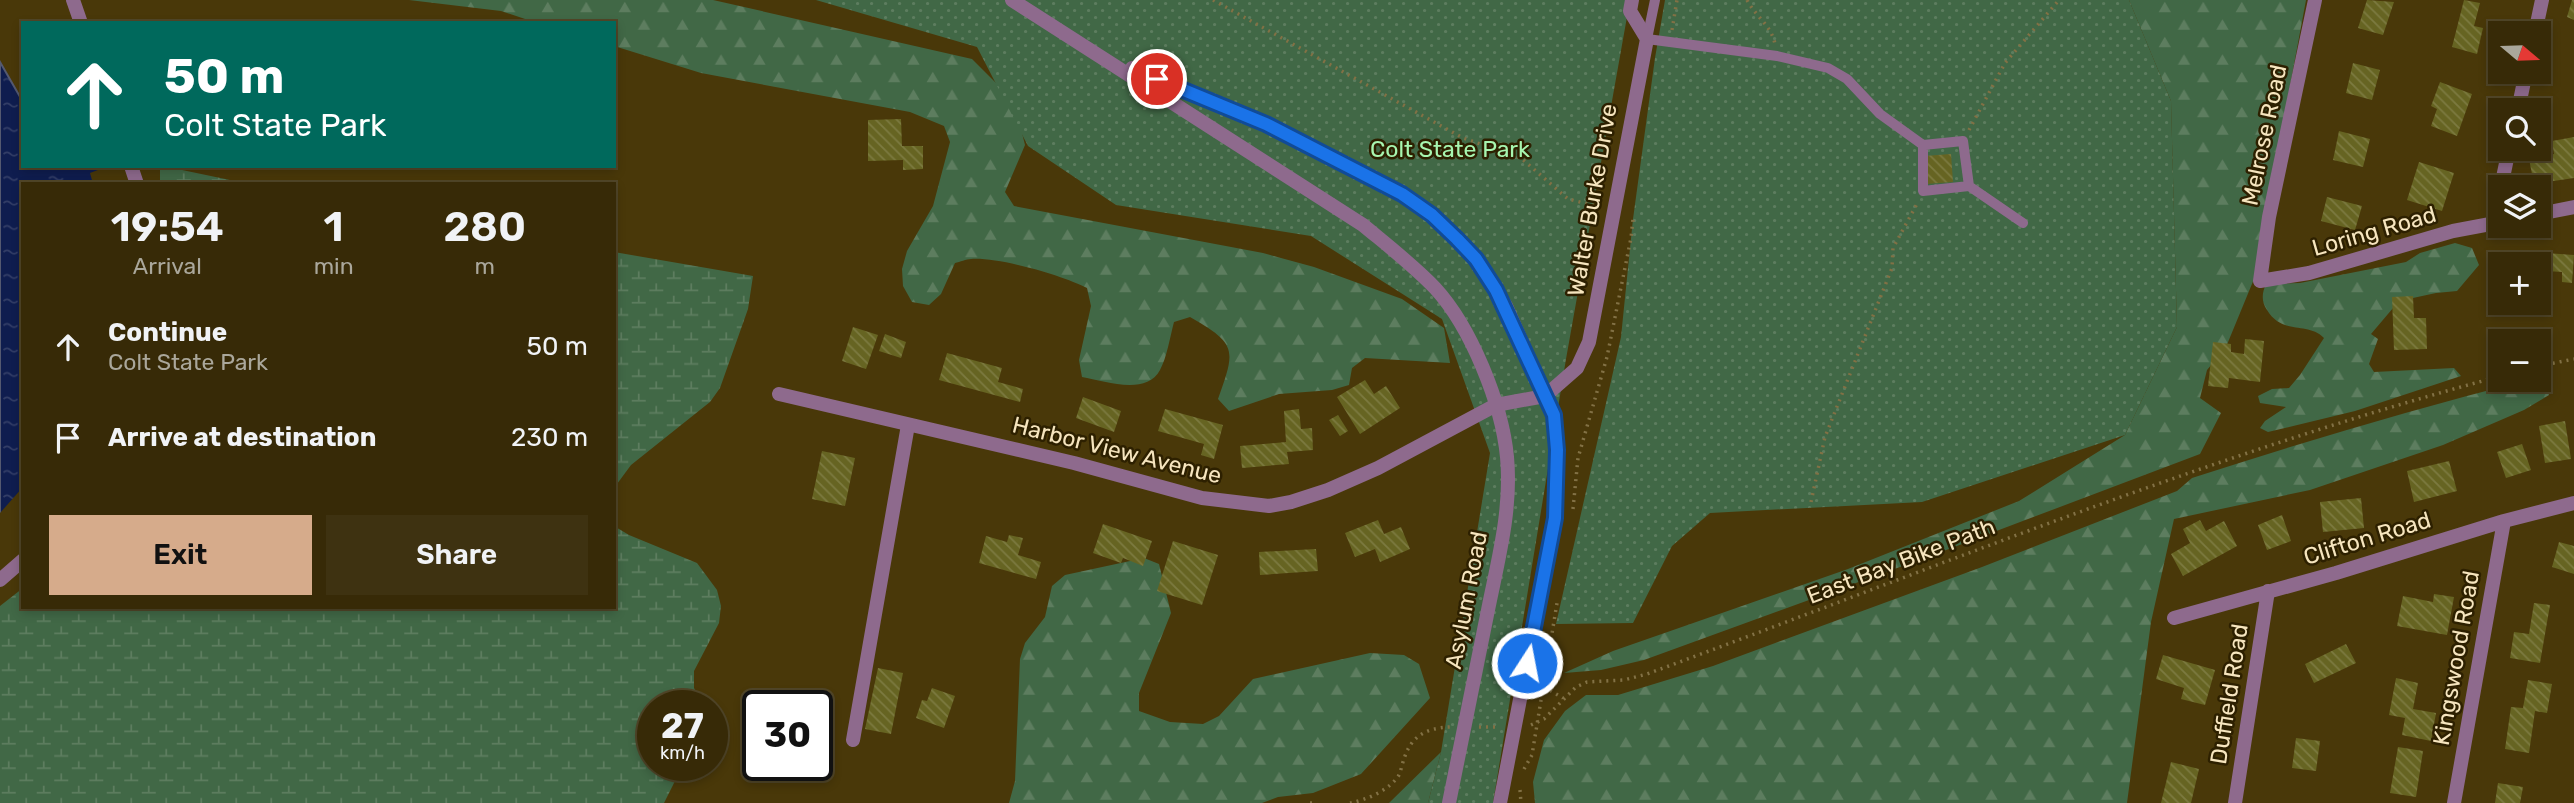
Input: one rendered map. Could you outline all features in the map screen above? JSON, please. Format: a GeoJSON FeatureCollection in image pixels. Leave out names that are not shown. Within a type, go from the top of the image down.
{"type":"FeatureCollection","features":[{"type":"Feature","properties":{"kind":"street"},"geometry":{"type":"LineString","coordinates":[[73,0],[80,21]]}},
{"type":"Feature","properties":{"kind":"street"},"geometry":{"type":"LineString","coordinates":[[1012,0],[1323,198],[1396,251],[1436,290],[1457,317],[1476,353],[1496,405]]}},
{"type":"Feature","properties":{"kind":"street"},"geometry":{"type":"LineString","coordinates":[[1632,0],[1630,11],[1647,39]]}},
{"type":"Feature","properties":{"kind":"street","name":"Melrose Road"},"geometry":{"type":"LineString","coordinates":[[2260,281],[2269,216],[2315,0]]}},
{"type":"Feature","properties":{"kind":"street"},"geometry":{"type":"LineString","coordinates":[[2538,21],[2542,0]]}},
{"type":"Feature","properties":{"kind":"street","name":"Walter Burke Drive"},"geometry":{"type":"LineString","coordinates":[[1545,396],[1577,368],[1589,342],[1647,39]]}},
{"type":"Feature","properties":{"kind":"street"},"geometry":{"type":"LineString","coordinates":[[1074,40],[1312,146],[1402,194],[1432,215],[1476,259],[1496,290],[1554,415],[1557,450],[1555,518],[1500,803]]}},
{"type":"Feature","properties":{"kind":"street"},"geometry":{"type":"LineString","coordinates":[[2551,212],[2574,207]]}},
{"type":"Feature","properties":{"kind":"street","name":"Loring Road"},"geometry":{"type":"LineString","coordinates":[[2260,281],[2309,273],[2453,231],[2488,225]]}},
{"type":"Feature","properties":{"kind":"street","name":"Harbor View Avenue"},"geometry":{"type":"LineString","coordinates":[[779,394],[1074,463],[1202,498],[1269,506],[1292,502],[1328,490],[1378,468],[1496,405],[1545,396]]}},
{"type":"Feature","properties":{"kind":"street","name":"Asylum Road"},"geometry":{"type":"LineString","coordinates":[[1449,803],[1506,515],[1507,458],[1496,405]]}},
{"type":"Feature","properties":{"kind":"street"},"geometry":{"type":"LineString","coordinates":[[853,740],[908,425]]}},
{"type":"Feature","properties":{"kind":"street","name":"Clifton Road"},"geometry":{"type":"LineString","coordinates":[[2174,618],[2336,573],[2504,520],[2574,503]]}},
{"type":"Feature","properties":{"kind":"street","name":"Kingswood Road"},"geometry":{"type":"LineString","coordinates":[[2454,803],[2504,520]]}},
{"type":"Feature","properties":{"kind":"street"},"geometry":{"type":"LineString","coordinates":[[0,580],[21,562]]}},
{"type":"Feature","properties":{"kind":"street","name":"Duffield Road"},"geometry":{"type":"LineString","coordinates":[[2235,803],[2269,591]]}},
{"type":"Feature","properties":{"kind":"lane"},"geometry":{"type":"LineString","coordinates":[[1655,0],[1647,39],[1777,56],[1828,68],[1846,79],[1880,114],[1923,145],[1963,141],[1969,186]]}},
{"type":"Feature","properties":{"kind":"lane"},"geometry":{"type":"LineString","coordinates":[[1923,145],[1923,191],[1969,186],[2023,223]]}},
{"type":"Feature","properties":{"kind":"path"},"geometry":{"type":"LineString","coordinates":[[1213,0],[1463,138],[1521,158],[1568,199],[1633,219],[1607,357]]}},
{"type":"Feature","properties":{"kind":"path"},"geometry":{"type":"LineString","coordinates":[[1670,43],[1677,0]]}},
{"type":"Feature","properties":{"kind":"path"},"geometry":{"type":"LineString","coordinates":[[1747,0],[1754,13],[1772,30],[1777,56]]}},
{"type":"Feature","properties":{"kind":"path"},"geometry":{"type":"LineString","coordinates":[[1963,141],[2006,63],[2059,0]]}},
{"type":"Feature","properties":{"kind":"path"},"geometry":{"type":"LineString","coordinates":[[1811,502],[1825,437],[1892,268],[1893,248],[1923,191]]}},
{"type":"Feature","properties":{"kind":"path"},"geometry":{"type":"LineString","coordinates":[[2551,364],[2574,359]]}},
{"type":"Feature","properties":{"kind":"path","name":"East Bay Bike Path"},"geometry":{"type":"LineString","coordinates":[[1536,724],[1576,687],[1587,682],[1624,680],[1647,674],[2235,456],[2406,401],[2488,379]]}},
{"type":"Feature","properties":{"kind":"path"},"geometry":{"type":"LineString","coordinates":[[1543,687],[1563,698]]}},
{"type":"Feature","properties":{"kind":"path"},"geometry":{"type":"LineString","coordinates":[[1350,803],[1372,796],[1393,782],[1414,738],[1427,730],[1536,724],[1532,755],[1522,777]]}},
{"type":"Feature","properties":{"kind":"path"},"geometry":{"type":"LineString","coordinates":[[1520,787],[1521,803]]}},
{"type":"Feature","properties":{"kind":"path"},"geometry":{"type":"LineString","coordinates":[[1310,803],[1316,803]]}},
{"type":"Feature","properties":{"kind":"green space"},"geometry":{"type":"Polygon","coordinates":[[[409,0],[713,0],[972,59],[997,84],[1017,113],[1025,145],[1005,192],[1014,206],[1263,253],[1314,267],[1402,299],[1444,328],[1450,363],[1365,358],[1352,368],[1349,385],[1332,390],[1279,394],[1229,411],[1218,399],[1228,369],[1228,349],[1217,334],[1190,317],[1174,322],[1160,370],[1154,378],[1145,383],[1124,385],[1082,377],[1079,360],[1091,306],[1087,288],[1030,268],[983,259],[955,263],[941,294],[929,305],[912,302],[903,286],[902,269],[907,251],[933,206],[950,142],[944,126],[910,112],[701,73],[616,47],[616,21],[531,21],[501,11],[409,0]]]}},
{"type":"Feature","properties":{"kind":"green space","name":"Colt State Park"},"geometry":{"type":"Polygon","coordinates":[[[816,0],[1630,0],[1566,359],[1493,803],[1428,803],[1441,752],[1490,453],[1442,319],[1311,236],[1116,205],[1028,146],[977,47],[816,0]]]}},
{"type":"Feature","properties":{"kind":"green space"},"geometry":{"type":"Polygon","coordinates":[[[1665,0],[2129,0],[2171,101],[2177,327],[2125,435],[1922,502],[1710,513],[1672,546],[1633,623],[1556,624],[1621,337],[1633,219],[1665,0]]]}},
{"type":"Feature","properties":{"kind":"green space"},"geometry":{"type":"Polygon","coordinates":[[[2129,0],[2306,0],[2254,279],[2226,347],[2207,370],[2200,398],[2221,413],[2200,454],[1644,660],[1601,670],[1564,673],[1613,651],[1848,569],[2019,501],[2125,435],[2177,327],[2171,101],[2129,0]]]}},
{"type":"Feature","properties":{"kind":"green space"},"geometry":{"type":"Polygon","coordinates":[[[160,168],[173,168],[239,182],[160,182],[160,168]]]}},
{"type":"Feature","properties":{"kind":"green space"},"geometry":{"type":"Polygon","coordinates":[[[2455,243],[2472,248],[2479,265],[2457,291],[2399,301],[2371,334],[2378,339],[2369,364],[2374,372],[2454,368],[2461,376],[2355,411],[2268,432],[2260,428],[2265,421],[2286,407],[2260,403],[2258,396],[2272,389],[2289,388],[2324,338],[2310,330],[2288,326],[2273,318],[2263,300],[2266,284],[2300,283],[2406,262],[2420,253],[2455,243]]]}},
{"type":"Feature","properties":{"kind":"green space"},"geometry":{"type":"Polygon","coordinates":[[[616,252],[753,276],[748,309],[720,388],[710,402],[631,465],[616,485],[616,252]]]}},
{"type":"Feature","properties":{"kind":"green space"},"geometry":{"type":"Polygon","coordinates":[[[2488,390],[2548,392],[2549,395],[2524,410],[2443,445],[2310,490],[2174,519],[2151,622],[2127,803],[1535,803],[1533,782],[1544,740],[1565,711],[1586,695],[1618,695],[1713,666],[1982,567],[2177,491],[2192,478],[2488,390]]]}},
{"type":"Feature","properties":{"kind":"green space"},"geometry":{"type":"Polygon","coordinates":[[[616,527],[697,563],[717,590],[721,606],[719,623],[694,671],[695,690],[637,690],[637,781],[675,781],[664,803],[0,803],[0,606],[21,590],[21,609],[616,609],[616,527]]]}},
{"type":"Feature","properties":{"kind":"green space"},"geometry":{"type":"Polygon","coordinates":[[[1144,558],[1159,564],[1171,613],[1139,693],[1139,711],[1170,722],[1203,724],[1219,716],[1253,679],[1370,653],[1404,655],[1419,664],[1430,698],[1361,774],[1313,793],[1278,797],[1262,803],[1009,803],[1015,781],[1020,659],[1025,643],[1045,617],[1052,586],[1065,575],[1144,558]]]}},
{"type":"Feature","properties":{"kind":"green space"},"geometry":{"type":"Polygon","coordinates":[[[1441,752],[1428,803],[1389,803],[1441,752]]]}},
{"type":"Feature","properties":{"kind":"water"},"geometry":{"type":"Polygon","coordinates":[[[0,62],[21,99],[21,168],[98,168],[110,182],[21,182],[21,524],[0,548],[0,62]]]}},
{"type":"Feature","properties":{"kind":"pier"},"geometry":{"type":"Polygon","coordinates":[[[103,168],[114,182],[92,182],[90,173],[103,168]]]}},
{"type":"Feature","properties":{"kind":"pier"},"geometry":{"type":"Polygon","coordinates":[[[21,489],[21,529],[0,551],[0,513],[21,489]]]}},
{"type":"Feature","properties":{"kind":"building"},"geometry":{"type":"Polygon","coordinates":[[[2367,0],[2394,2],[2383,35],[2358,28],[2367,0]]]}},
{"type":"Feature","properties":{"kind":"building"},"geometry":{"type":"Polygon","coordinates":[[[2464,0],[2480,3],[2474,26],[2483,28],[2477,54],[2452,47],[2464,0]]]}},
{"type":"Feature","properties":{"kind":"building"},"geometry":{"type":"Polygon","coordinates":[[[2574,0],[2574,20],[2567,17],[2574,0]]]}},
{"type":"Feature","properties":{"kind":"building"},"geometry":{"type":"Polygon","coordinates":[[[2353,63],[2380,70],[2372,100],[2346,93],[2353,63]]]}},
{"type":"Feature","properties":{"kind":"building"},"geometry":{"type":"Polygon","coordinates":[[[2440,82],[2472,94],[2457,136],[2431,126],[2437,109],[2431,106],[2440,82]]]}},
{"type":"Feature","properties":{"kind":"building"},"geometry":{"type":"Polygon","coordinates":[[[901,119],[902,146],[923,146],[923,169],[903,170],[903,160],[868,161],[868,120],[901,119]]]}},
{"type":"Feature","properties":{"kind":"building"},"geometry":{"type":"Polygon","coordinates":[[[2339,131],[2370,139],[2363,167],[2333,160],[2339,131]]]}},
{"type":"Feature","properties":{"kind":"building"},"geometry":{"type":"Polygon","coordinates":[[[2574,137],[2574,178],[2551,181],[2551,175],[2532,175],[2529,161],[2551,161],[2551,155],[2554,154],[2552,141],[2574,137]]]}},
{"type":"Feature","properties":{"kind":"building"},"geometry":{"type":"Polygon","coordinates":[[[1951,154],[1953,182],[1926,184],[1924,156],[1951,154]]]}},
{"type":"Feature","properties":{"kind":"building"},"geometry":{"type":"Polygon","coordinates":[[[2419,162],[2454,173],[2442,211],[2407,200],[2419,162]]]}},
{"type":"Feature","properties":{"kind":"building"},"geometry":{"type":"Polygon","coordinates":[[[2327,197],[2362,206],[2355,230],[2321,221],[2327,197]]]}},
{"type":"Feature","properties":{"kind":"building"},"geometry":{"type":"Polygon","coordinates":[[[2551,253],[2574,255],[2572,283],[2562,282],[2562,272],[2551,271],[2551,253]]]}},
{"type":"Feature","properties":{"kind":"building"},"geometry":{"type":"Polygon","coordinates":[[[2413,296],[2414,318],[2426,318],[2427,349],[2394,350],[2392,297],[2413,296]]]}},
{"type":"Feature","properties":{"kind":"building"},"geometry":{"type":"Polygon","coordinates":[[[853,327],[878,335],[866,369],[842,361],[853,327]]]}},
{"type":"Feature","properties":{"kind":"building"},"geometry":{"type":"Polygon","coordinates":[[[885,334],[906,342],[901,358],[879,351],[885,334]]]}},
{"type":"Feature","properties":{"kind":"building"},"geometry":{"type":"Polygon","coordinates":[[[2245,339],[2264,341],[2260,382],[2229,378],[2228,388],[2208,386],[2213,342],[2231,344],[2231,352],[2244,354],[2245,339]]]}},
{"type":"Feature","properties":{"kind":"building"},"geometry":{"type":"Polygon","coordinates":[[[947,353],[1002,368],[998,382],[1023,389],[1020,402],[939,380],[947,353]]]}},
{"type":"Feature","properties":{"kind":"building"},"geometry":{"type":"Polygon","coordinates":[[[1365,380],[1374,394],[1386,386],[1400,408],[1360,434],[1337,397],[1365,380]]]}},
{"type":"Feature","properties":{"kind":"building"},"geometry":{"type":"Polygon","coordinates":[[[1083,397],[1121,411],[1114,432],[1076,418],[1083,397]]]}},
{"type":"Feature","properties":{"kind":"building"},"geometry":{"type":"Polygon","coordinates":[[[1165,409],[1223,425],[1214,459],[1201,455],[1204,444],[1158,431],[1165,409]]]}},
{"type":"Feature","properties":{"kind":"building"},"geometry":{"type":"Polygon","coordinates":[[[1299,409],[1301,429],[1312,428],[1313,450],[1287,452],[1289,464],[1242,468],[1240,446],[1286,442],[1284,411],[1299,409]]]}},
{"type":"Feature","properties":{"kind":"building"},"geometry":{"type":"Polygon","coordinates":[[[1338,415],[1348,431],[1340,436],[1329,420],[1338,415]]]}},
{"type":"Feature","properties":{"kind":"building"},"geometry":{"type":"Polygon","coordinates":[[[2565,421],[2571,459],[2545,463],[2539,426],[2565,421]]]}},
{"type":"Feature","properties":{"kind":"building"},"geometry":{"type":"Polygon","coordinates":[[[2522,444],[2531,470],[2506,478],[2497,452],[2522,444]]]}},
{"type":"Feature","properties":{"kind":"building"},"geometry":{"type":"Polygon","coordinates":[[[822,451],[855,458],[845,506],[812,499],[822,451]]]}},
{"type":"Feature","properties":{"kind":"building"},"geometry":{"type":"Polygon","coordinates":[[[2449,461],[2457,491],[2414,502],[2407,471],[2449,461]]]}},
{"type":"Feature","properties":{"kind":"building"},"geometry":{"type":"Polygon","coordinates":[[[2361,498],[2364,528],[2323,532],[2320,502],[2361,498]]]}},
{"type":"Feature","properties":{"kind":"building"},"geometry":{"type":"Polygon","coordinates":[[[2282,515],[2291,541],[2267,550],[2258,525],[2282,515]]]}},
{"type":"Feature","properties":{"kind":"building"},"geometry":{"type":"Polygon","coordinates":[[[1378,520],[1384,534],[1401,527],[1410,549],[1380,562],[1375,549],[1355,557],[1345,533],[1378,520]]]}},
{"type":"Feature","properties":{"kind":"building"},"geometry":{"type":"Polygon","coordinates":[[[2200,520],[2206,531],[2224,521],[2237,546],[2183,576],[2171,554],[2190,543],[2183,529],[2200,520]]]}},
{"type":"Feature","properties":{"kind":"building"},"geometry":{"type":"Polygon","coordinates":[[[1103,524],[1152,541],[1143,566],[1123,558],[1121,563],[1093,553],[1103,524]]]}},
{"type":"Feature","properties":{"kind":"building"},"geometry":{"type":"Polygon","coordinates":[[[1009,535],[1023,538],[1018,555],[1041,562],[1036,579],[979,563],[986,536],[1007,542],[1009,535]]]}},
{"type":"Feature","properties":{"kind":"building"},"geometry":{"type":"Polygon","coordinates":[[[1173,541],[1218,555],[1202,605],[1157,591],[1173,541]]]}},
{"type":"Feature","properties":{"kind":"building"},"geometry":{"type":"Polygon","coordinates":[[[2559,542],[2574,546],[2574,574],[2552,567],[2559,542]]]}},
{"type":"Feature","properties":{"kind":"building"},"geometry":{"type":"Polygon","coordinates":[[[1316,549],[1318,571],[1260,575],[1259,552],[1316,549]]]}},
{"type":"Feature","properties":{"kind":"building"},"geometry":{"type":"Polygon","coordinates":[[[2434,594],[2454,597],[2447,635],[2397,626],[2403,596],[2433,602],[2434,594]]]}},
{"type":"Feature","properties":{"kind":"building"},"geometry":{"type":"Polygon","coordinates":[[[2534,603],[2550,605],[2540,663],[2510,658],[2514,632],[2529,634],[2534,603]]]}},
{"type":"Feature","properties":{"kind":"building"},"geometry":{"type":"Polygon","coordinates":[[[2346,644],[2356,663],[2314,683],[2305,664],[2346,644]]]}},
{"type":"Feature","properties":{"kind":"building"},"geometry":{"type":"Polygon","coordinates":[[[2163,655],[2215,670],[2205,705],[2181,699],[2184,688],[2156,679],[2163,655]]]}},
{"type":"Feature","properties":{"kind":"building"},"geometry":{"type":"Polygon","coordinates":[[[878,668],[903,673],[891,734],[865,729],[878,668]]]}},
{"type":"Feature","properties":{"kind":"building"},"geometry":{"type":"Polygon","coordinates":[[[2396,678],[2418,683],[2413,709],[2436,713],[2431,741],[2402,735],[2405,718],[2389,715],[2396,678]]]}},
{"type":"Feature","properties":{"kind":"building"},"geometry":{"type":"Polygon","coordinates":[[[2528,680],[2552,684],[2547,713],[2535,711],[2529,753],[2505,749],[2511,707],[2523,708],[2528,680]]]}},
{"type":"Feature","properties":{"kind":"building"},"geometry":{"type":"Polygon","coordinates":[[[932,688],[955,696],[944,728],[916,718],[922,700],[927,701],[932,688]]]}},
{"type":"Feature","properties":{"kind":"building"},"geometry":{"type":"Polygon","coordinates":[[[2296,738],[2320,741],[2316,771],[2292,768],[2296,738]]]}},
{"type":"Feature","properties":{"kind":"building"},"geometry":{"type":"Polygon","coordinates":[[[2398,747],[2423,751],[2416,797],[2390,793],[2398,747]]]}},
{"type":"Feature","properties":{"kind":"building"},"geometry":{"type":"Polygon","coordinates":[[[2171,762],[2199,769],[2191,803],[2161,803],[2171,762]]]}},
{"type":"Feature","properties":{"kind":"building"},"geometry":{"type":"Polygon","coordinates":[[[2498,783],[2523,787],[2520,803],[2495,803],[2498,783]]]}},
{"type":"Feature","properties":{"kind":"route"},"geometry":{"type":"LineString","coordinates":[[1157,79],[1266,124],[1402,194],[1432,215],[1457,239],[1476,259],[1496,290],[1506,306],[1554,415],[1557,450],[1555,518],[1527,663]]}}]}
